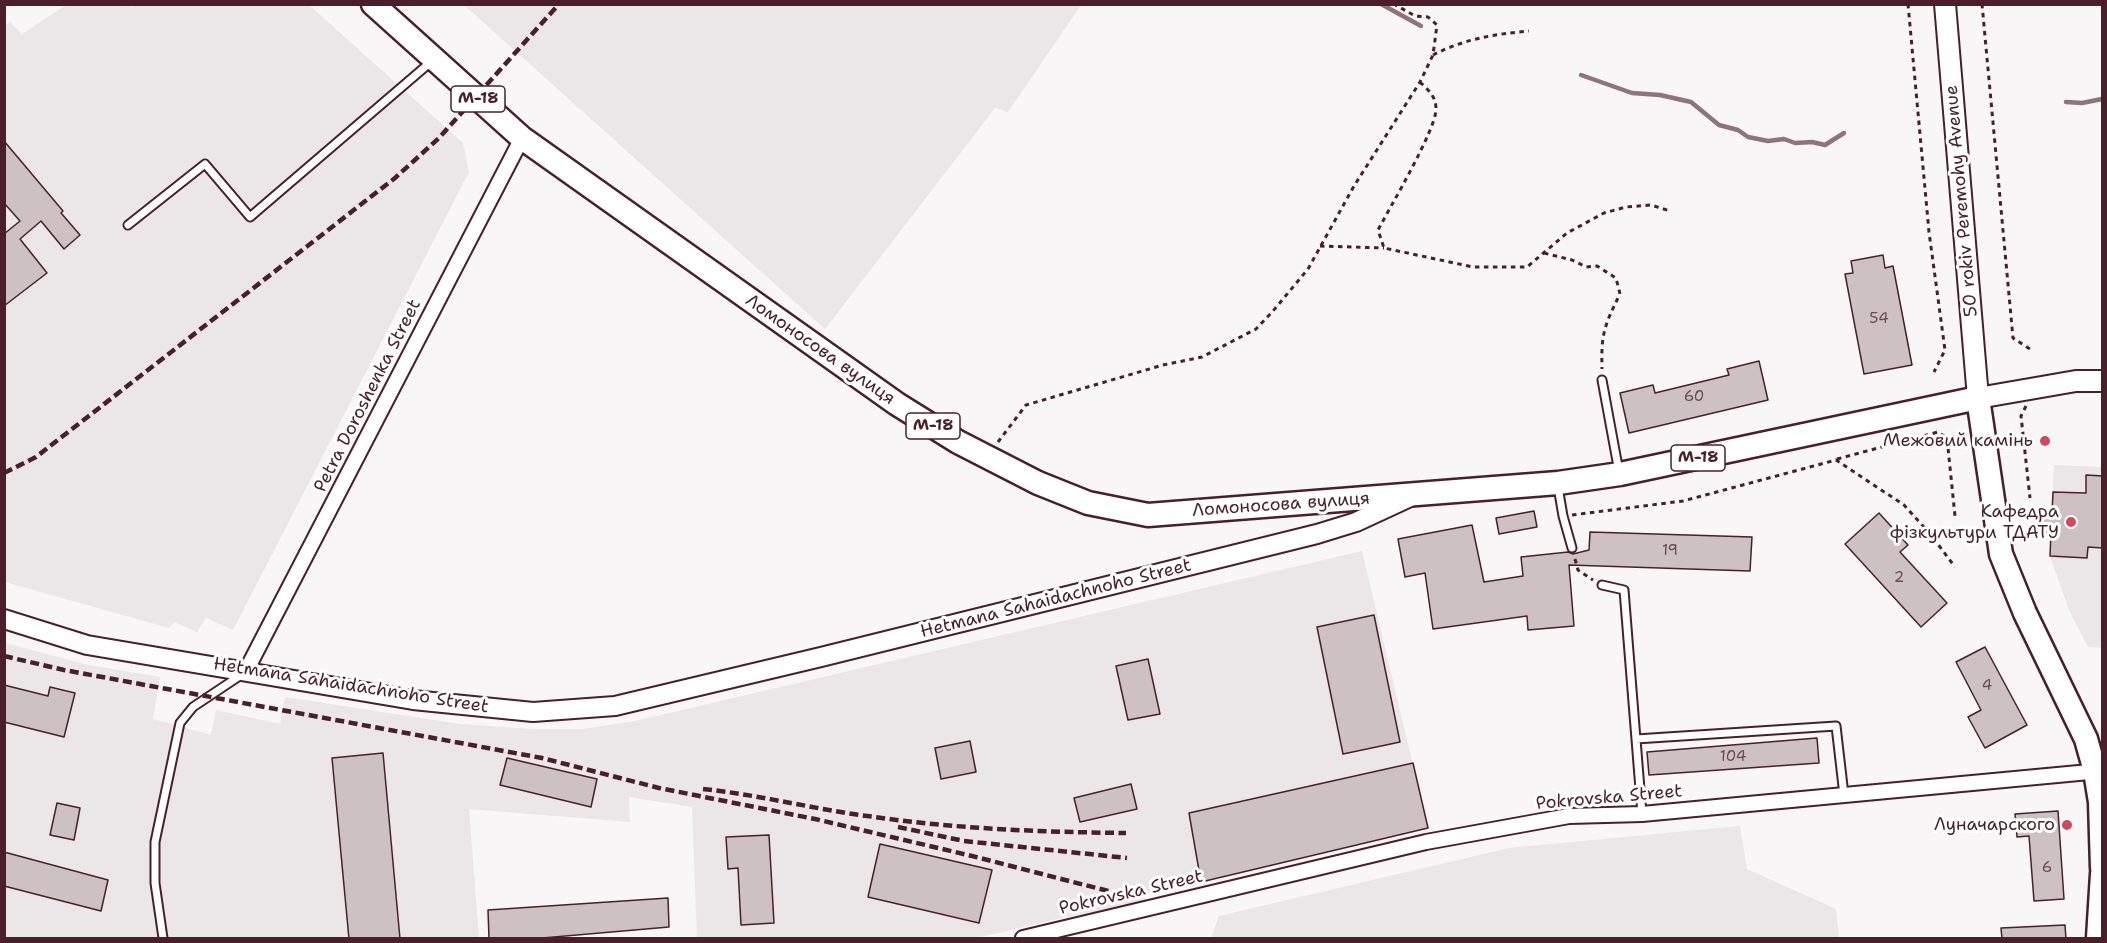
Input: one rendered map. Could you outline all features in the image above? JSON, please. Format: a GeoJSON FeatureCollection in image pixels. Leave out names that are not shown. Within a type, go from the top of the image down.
{"type":"FeatureCollection","features":[{"type":"Feature","properties":{"kind":"highway","name":"Ломоносова вулиця"},"geometry":{"type":"LineString","coordinates":[[373,4],[522,138],[897,404],[958,442],[1038,483],[1088,503],[1148,515],[1414,495]]}},
{"type":"Feature","properties":{"kind":"highway","name":"Hetmana Sahaidachnoho Street"},"geometry":{"type":"LineString","coordinates":[[1414,495],[1558,483],[1620,474],[1978,398]]}},
{"type":"Feature","properties":{"kind":"highway"},"geometry":{"type":"LineString","coordinates":[[1978,398],[2001,554],[2025,613],[2099,771],[2103,868]]}},
{"type":"Feature","properties":{"kind":"highway"},"geometry":{"type":"LineString","coordinates":[[2098,939],[2103,874]]}},
{"type":"Feature","properties":{"kind":"main road","name":"50 rokiv Peremohy Avenue"},"geometry":{"type":"LineString","coordinates":[[1946,4],[1978,398]]}},
{"type":"Feature","properties":{"kind":"main road","name":"Hetmana Sahaidachnoho Street"},"geometry":{"type":"LineString","coordinates":[[1978,398],[2076,381],[2103,381]]}},
{"type":"Feature","properties":{"kind":"street","name":"Petra Doroshenka Street"},"geometry":{"type":"LineString","coordinates":[[246,671],[522,138]]}},
{"type":"Feature","properties":{"kind":"street","name":"Hetmana Sahaidachnoho Street"},"geometry":{"type":"LineString","coordinates":[[4,619],[87,645],[413,700],[534,712],[615,706],[1317,534],[1356,522],[1414,495]]}},
{"type":"Feature","properties":{"kind":"street","name":"Pokrovska Street"},"geometry":{"type":"LineString","coordinates":[[1023,939],[1426,842],[1569,816],[1642,814],[2099,771]]}},
{"type":"Feature","properties":{"kind":"lane"},"geometry":{"type":"LineString","coordinates":[[128,225],[205,164],[250,218],[434,59]]}},
{"type":"Feature","properties":{"kind":"lane"},"geometry":{"type":"LineString","coordinates":[[1602,380],[1620,474]]}},
{"type":"Feature","properties":{"kind":"lane"},"geometry":{"type":"LineString","coordinates":[[1558,483],[1563,516],[1572,548]]}},
{"type":"Feature","properties":{"kind":"lane"},"geometry":{"type":"LineString","coordinates":[[1602,585],[1624,590],[1642,814]]}},
{"type":"Feature","properties":{"kind":"lane"},"geometry":{"type":"LineString","coordinates":[[163,939],[155,884],[154,842],[180,723],[193,707],[246,671]]}},
{"type":"Feature","properties":{"kind":"lane"},"geometry":{"type":"LineString","coordinates":[[1636,739],[1836,726],[1844,795]]}},
{"type":"Feature","properties":{"kind":"path"},"geometry":{"type":"LineString","coordinates":[[987,457],[1026,405],[1163,365],[1202,357],[1256,329],[1273,312],[1308,269],[1377,148],[1420,82],[1433,55],[1437,25],[1428,17],[1415,16],[1394,4]]}},
{"type":"Feature","properties":{"kind":"path"},"geometry":{"type":"LineString","coordinates":[[1908,4],[1929,232],[1946,350],[1934,372]]}},
{"type":"Feature","properties":{"kind":"path"},"geometry":{"type":"LineString","coordinates":[[1982,4],[2013,338],[2030,349]]}},
{"type":"Feature","properties":{"kind":"path"},"geometry":{"type":"LineString","coordinates":[[1433,55],[1476,38],[1529,31]]}},
{"type":"Feature","properties":{"kind":"path"},"geometry":{"type":"LineString","coordinates":[[1384,248],[1378,230],[1430,131],[1436,109],[1432,94],[1420,82]]}},
{"type":"Feature","properties":{"kind":"path"},"geometry":{"type":"LineString","coordinates":[[1320,246],[1384,248],[1473,267],[1527,267],[1567,233],[1604,213],[1626,207],[1651,205],[1670,211]]}},
{"type":"Feature","properties":{"kind":"path"},"geometry":{"type":"LineString","coordinates":[[1544,253],[1572,260],[1586,267],[1597,266],[1616,278],[1620,294],[1605,324],[1602,342],[1602,380]]}},
{"type":"Feature","properties":{"kind":"path"},"geometry":{"type":"LineString","coordinates":[[2030,498],[2021,416],[2032,398]]}},
{"type":"Feature","properties":{"kind":"path"},"geometry":{"type":"LineString","coordinates":[[1563,516],[1683,501],[1938,432],[1947,438],[1955,516]]}},
{"type":"Feature","properties":{"kind":"path"},"geometry":{"type":"LineString","coordinates":[[1836,459],[1904,505],[1955,567]]}},
{"type":"Feature","properties":{"kind":"path"},"geometry":{"type":"LineString","coordinates":[[1578,570],[1602,585]]}},
{"type":"Feature","properties":{"kind":"shaded area"},"geometry":{"type":"Polygon","coordinates":[[[116,4],[132,7],[136,4],[309,5],[463,143],[469,172],[233,630],[206,618],[197,632],[174,622],[169,628],[5,582],[5,25],[10,22],[22,34],[66,5],[116,4]]]}},
{"type":"Feature","properties":{"kind":"shaded area"},"geometry":{"type":"Polygon","coordinates":[[[464,5],[1081,5],[1008,112],[995,108],[825,329],[464,5]]]}},
{"type":"Feature","properties":{"kind":"shaded area"},"geometry":{"type":"Polygon","coordinates":[[[2054,465],[2102,467],[2102,648],[2088,647],[2069,610],[2050,556],[2054,465]]]}},
{"type":"Feature","properties":{"kind":"shaded area"},"geometry":{"type":"Polygon","coordinates":[[[1362,551],[1428,828],[1148,894],[1142,904],[1062,918],[976,938],[697,938],[692,807],[629,797],[630,822],[469,809],[479,938],[5,938],[5,643],[88,665],[160,677],[153,719],[211,735],[216,710],[280,724],[285,697],[460,724],[532,729],[583,729],[635,721],[1362,551]]]}},
{"type":"Feature","properties":{"kind":"shaded area"},"geometry":{"type":"Polygon","coordinates":[[[1740,826],[1747,869],[1836,909],[1839,938],[1211,938],[1219,916],[1509,848],[1740,826]]]}},
{"type":"Feature","properties":{"kind":"building"},"geometry":{"type":"Polygon","coordinates":[[[4,141],[63,211],[61,213],[80,235],[64,249],[41,221],[20,239],[47,273],[4,306],[4,234],[20,221],[4,203],[4,141]]]}},
{"type":"Feature","properties":{"kind":"building"},"geometry":{"type":"Polygon","coordinates":[[[1883,255],[1885,268],[1893,266],[1912,365],[1864,374],[1845,274],[1853,273],[1851,261],[1883,255]]]}},
{"type":"Feature","properties":{"kind":"building"},"geometry":{"type":"Polygon","coordinates":[[[1759,361],[1768,400],[1629,433],[1620,393],[1653,385],[1655,393],[1729,375],[1727,369],[1759,361]]]}},
{"type":"Feature","properties":{"kind":"building","name":"Кафедра фізкультури ТДАТУ"},"geometry":{"type":"Polygon","coordinates":[[[2086,475],[2103,476],[2103,548],[2088,547],[2087,558],[2050,556],[2051,533],[2038,532],[2039,512],[2052,513],[2053,492],[2086,493],[2086,475]]]}},
{"type":"Feature","properties":{"kind":"building"},"geometry":{"type":"Polygon","coordinates":[[[1534,511],[1537,527],[1499,534],[1496,518],[1534,511]]]}},
{"type":"Feature","properties":{"kind":"building"},"geometry":{"type":"Polygon","coordinates":[[[1879,513],[1908,545],[1900,552],[1947,603],[1921,627],[1845,544],[1879,513]]]}},
{"type":"Feature","properties":{"kind":"building"},"geometry":{"type":"Polygon","coordinates":[[[1472,525],[1484,582],[1523,576],[1521,557],[1568,552],[1573,554],[1589,550],[1590,532],[1752,537],[1750,571],[1569,565],[1574,626],[1528,630],[1527,616],[1433,629],[1425,573],[1405,577],[1398,539],[1472,525]]]}},
{"type":"Feature","properties":{"kind":"building"},"geometry":{"type":"Polygon","coordinates":[[[1374,615],[1400,742],[1343,754],[1317,627],[1374,615]]]}},
{"type":"Feature","properties":{"kind":"building"},"geometry":{"type":"Polygon","coordinates":[[[1985,647],[2027,725],[1985,748],[1968,717],[1981,710],[1956,662],[1985,647]]]}},
{"type":"Feature","properties":{"kind":"building"},"geometry":{"type":"Polygon","coordinates":[[[1148,659],[1160,714],[1128,720],[1116,666],[1148,659]]]}},
{"type":"Feature","properties":{"kind":"building"},"geometry":{"type":"Polygon","coordinates":[[[4,685],[48,696],[50,687],[75,693],[64,737],[4,722],[4,685]]]}},
{"type":"Feature","properties":{"kind":"building"},"geometry":{"type":"Polygon","coordinates":[[[1817,738],[1819,763],[1649,775],[1647,752],[1817,738]]]}},
{"type":"Feature","properties":{"kind":"building"},"geometry":{"type":"Polygon","coordinates":[[[970,741],[976,772],[941,779],[935,748],[970,741]]]}},
{"type":"Feature","properties":{"kind":"building"},"geometry":{"type":"Polygon","coordinates":[[[383,753],[400,939],[349,939],[332,758],[383,753]]]}},
{"type":"Feature","properties":{"kind":"building"},"geometry":{"type":"Polygon","coordinates":[[[507,758],[597,779],[591,807],[500,785],[507,758]]]}},
{"type":"Feature","properties":{"kind":"building"},"geometry":{"type":"Polygon","coordinates":[[[1413,763],[1428,828],[1201,882],[1189,813],[1413,763]]]}},
{"type":"Feature","properties":{"kind":"building"},"geometry":{"type":"Polygon","coordinates":[[[1131,784],[1137,809],[1080,822],[1074,798],[1131,784]]]}},
{"type":"Feature","properties":{"kind":"building"},"geometry":{"type":"Polygon","coordinates":[[[57,803],[80,808],[74,840],[50,835],[57,803]]]}},
{"type":"Feature","properties":{"kind":"building"},"geometry":{"type":"Polygon","coordinates":[[[2058,811],[2064,899],[2034,901],[2029,836],[2017,837],[2015,814],[2058,811]]]}},
{"type":"Feature","properties":{"kind":"building"},"geometry":{"type":"Polygon","coordinates":[[[769,835],[774,923],[741,925],[738,868],[728,869],[726,837],[769,835]]]}},
{"type":"Feature","properties":{"kind":"building"},"geometry":{"type":"Polygon","coordinates":[[[880,844],[992,870],[979,923],[868,897],[880,844]]]}},
{"type":"Feature","properties":{"kind":"building"},"geometry":{"type":"Polygon","coordinates":[[[4,852],[108,880],[101,911],[4,886],[4,852]]]}},
{"type":"Feature","properties":{"kind":"building"},"geometry":{"type":"Polygon","coordinates":[[[668,898],[669,927],[531,939],[489,939],[488,910],[668,898]]]}},
{"type":"Feature","properties":{"kind":"building"},"geometry":{"type":"Polygon","coordinates":[[[2065,925],[2066,939],[2002,939],[2001,928],[2065,925]]]}},
{"type":"Feature","properties":{"kind":"waterway"},"geometry":{"type":"LineString","coordinates":[[1381,4],[1421,26]]}},
{"type":"Feature","properties":{"kind":"waterway"},"geometry":{"type":"LineString","coordinates":[[1581,75],[1632,93],[1660,95],[1691,102],[1719,125],[1738,130],[1748,137],[1768,141],[1784,139],[1795,143],[1812,142],[1825,145],[1844,133]]}},
{"type":"Feature","properties":{"kind":"waterway"},"geometry":{"type":"LineString","coordinates":[[2066,102],[2082,103],[2102,99]]}},
{"type":"Feature","properties":{"kind":"railway"},"geometry":{"type":"LineString","coordinates":[[4,473],[36,457],[395,178],[439,138],[559,4]]}},
{"type":"Feature","properties":{"kind":"railway"},"geometry":{"type":"LineString","coordinates":[[4,656],[64,670],[542,758],[659,788],[815,819],[1112,892]]}},
{"type":"Feature","properties":{"kind":"railway"},"geometry":{"type":"LineString","coordinates":[[703,789],[906,821],[1032,831],[1126,833]]}},
{"type":"Feature","properties":{"kind":"railway"},"geometry":{"type":"LineString","coordinates":[[898,827],[964,841],[1127,858]]}},
{"type":"Feature","properties":{"kind":"place","name":"Межовий камінь"},"geometry":{"type":"Point","coordinates":[2045,441]}},
{"type":"Feature","properties":{"kind":"place","name":"Кафедра фізкультури ТДАТУ"},"geometry":{"type":"Point","coordinates":[2071,522]}},
{"type":"Feature","properties":{"kind":"place","name":"Луначарского"},"geometry":{"type":"Point","coordinates":[2067,825]}}]}
